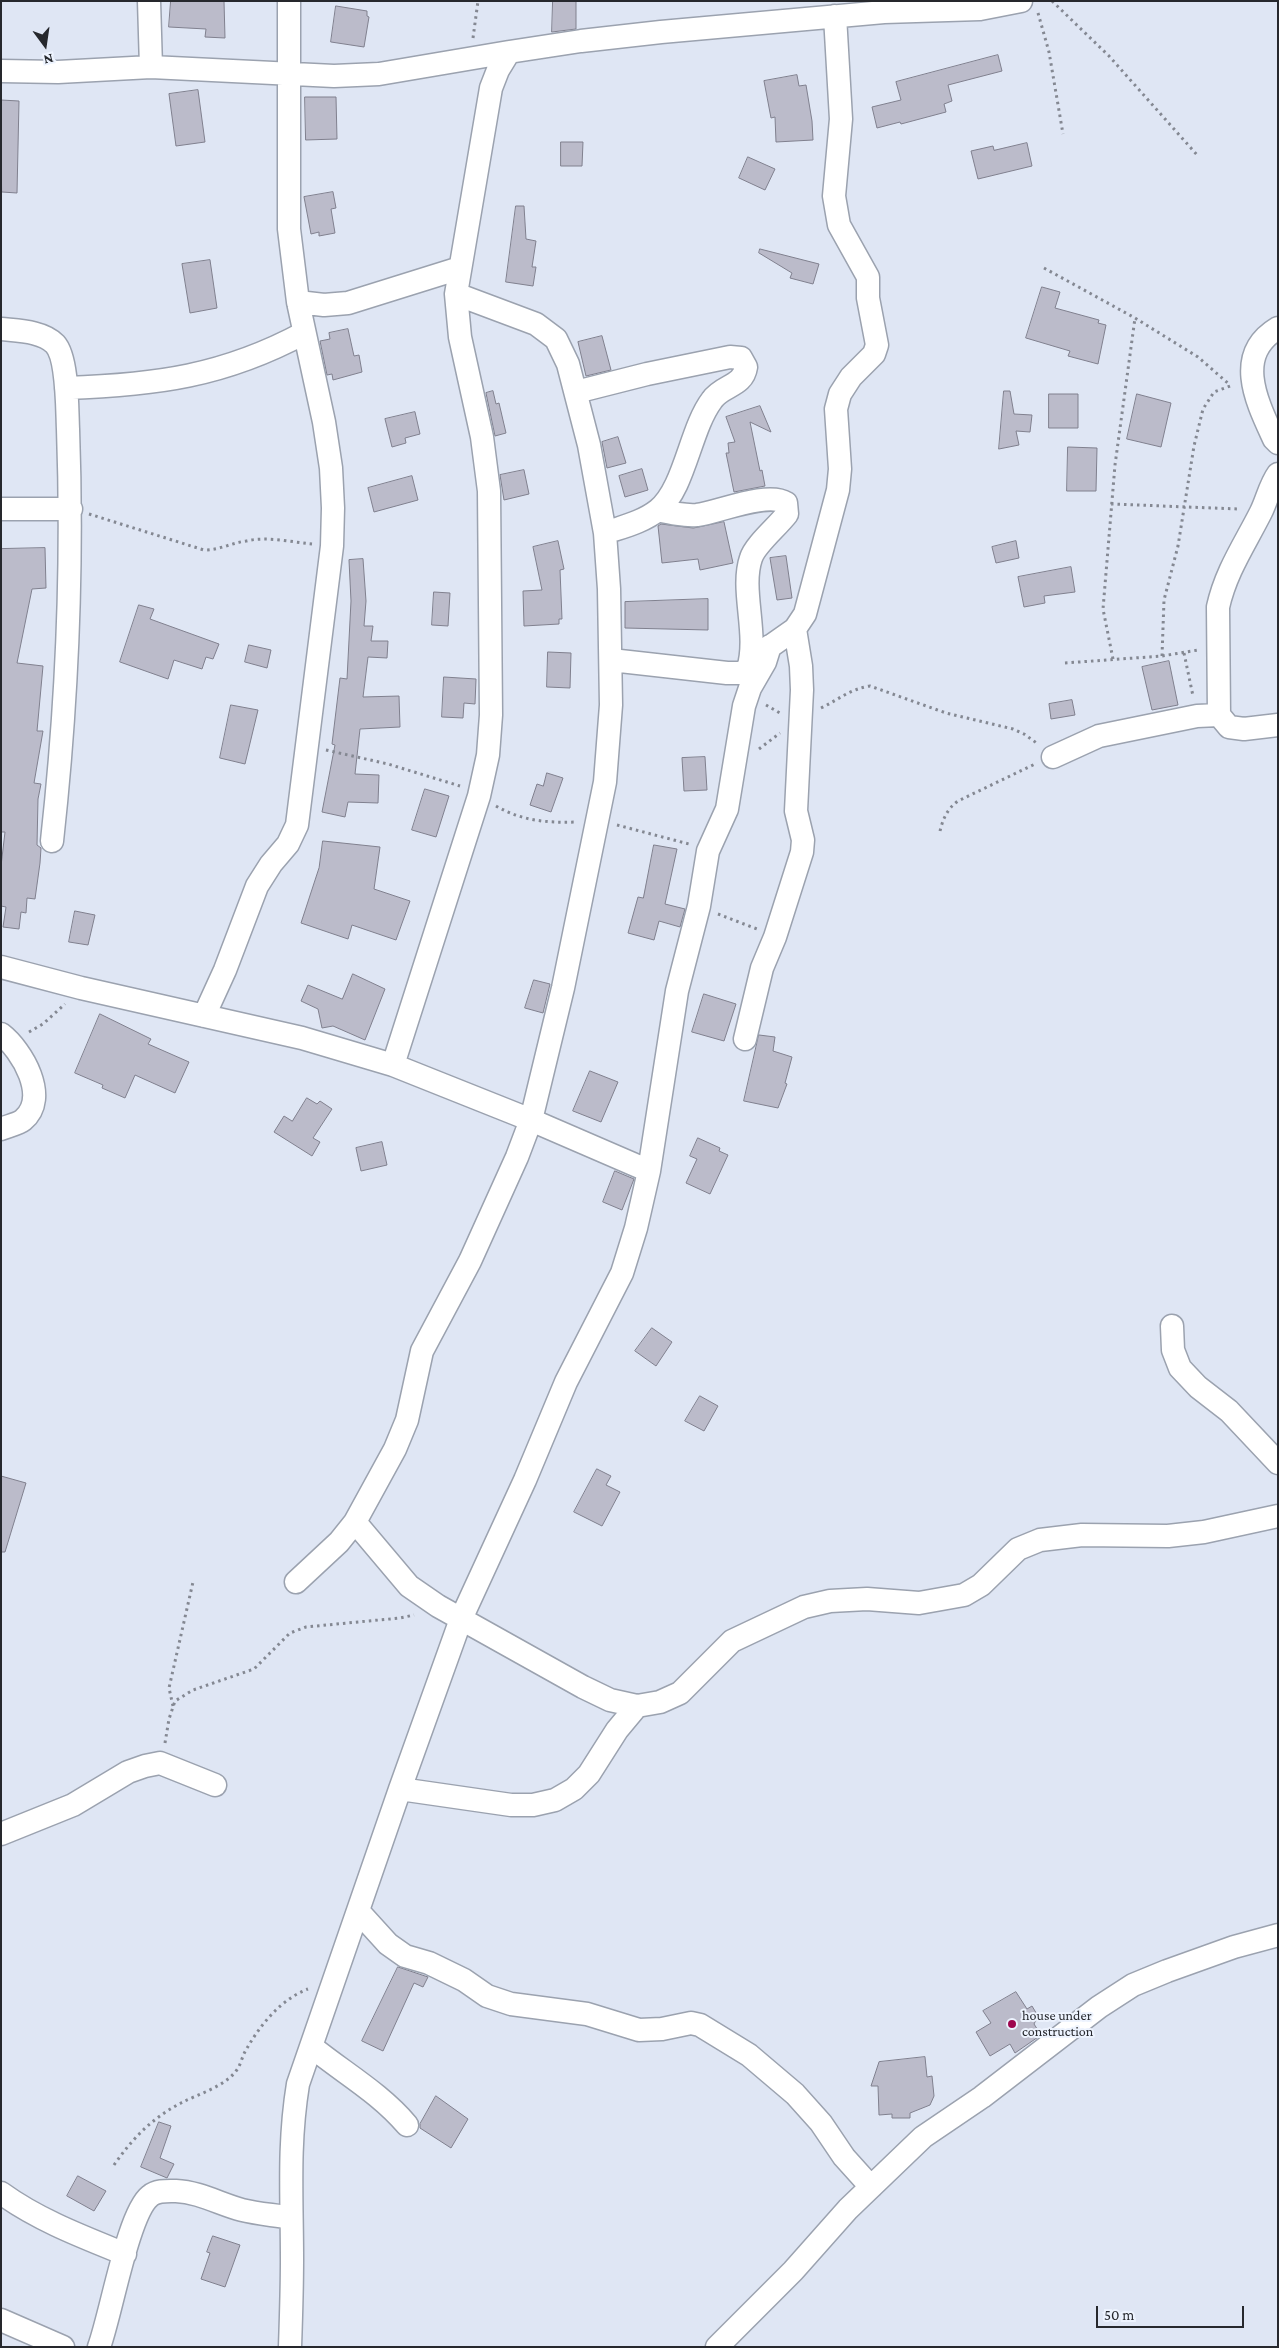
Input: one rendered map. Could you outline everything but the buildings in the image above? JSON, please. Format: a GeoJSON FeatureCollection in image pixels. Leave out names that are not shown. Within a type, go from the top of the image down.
{"type":"FeatureCollection","features":[{"type":"Feature","properties":{"kind":"street"},"geometry":{"type":"LineString","coordinates":[[149,1],[151,67]]}},
{"type":"Feature","properties":{"kind":"street"},"geometry":{"type":"LineString","coordinates":[[204,1016],[225,970],[257,886],[288,844],[296,825],[308,746],[332,546],[333,508],[324,422],[298,302],[289,229],[289,1]]}},
{"type":"Feature","properties":{"kind":"street"},"geometry":{"type":"LineString","coordinates":[[1,71],[58,72],[151,67],[334,76],[379,74],[581,41],[835,16],[884,7],[980,9],[1028,5]]}},
{"type":"Feature","properties":{"kind":"street"},"geometry":{"type":"LineString","coordinates":[[750,662],[795,628],[805,614],[838,490],[840,469],[836,409],[840,394],[851,377],[874,354],[877,345],[868,298],[868,277],[839,225],[835,209],[834,196],[841,119],[835,16]]}},
{"type":"Feature","properties":{"kind":"street"},"geometry":{"type":"LineString","coordinates":[[393,1065],[479,796],[488,755],[491,715],[488,491],[482,437],[460,337],[456,294],[491,88],[498,70],[509,52]]}},
{"type":"Feature","properties":{"kind":"street"},"geometry":{"type":"LineString","coordinates":[[298,302],[324,305],[348,303],[460,268]]}},
{"type":"Feature","properties":{"kind":"street"},"geometry":{"type":"LineString","coordinates":[[296,1582],[339,1542],[355,1522],[395,1449],[408,1420],[422,1350],[470,1261],[532,1120],[580,913],[605,782],[610,738],[611,660],[605,533],[591,453],[568,364],[556,339],[536,324],[456,294]]}},
{"type":"Feature","properties":{"kind":"street"},"geometry":{"type":"LineString","coordinates":[[1278,328],[1264,339],[1256,351],[1252,366],[1253,385],[1270,431],[1278,443]]}},
{"type":"Feature","properties":{"kind":"street"},"geometry":{"type":"LineString","coordinates":[[1,329],[38,334],[56,345],[63,363],[66,388],[71,509],[64,682],[52,841]]}},
{"type":"Feature","properties":{"kind":"street"},"geometry":{"type":"LineString","coordinates":[[66,388],[123,386],[179,378],[228,367],[269,352],[304,333]]}},
{"type":"Feature","properties":{"kind":"street"},"geometry":{"type":"LineString","coordinates":[[576,392],[647,374],[730,357],[741,358],[746,367],[745,374],[739,382],[712,399],[688,450],[672,494],[658,510],[632,524],[605,533]]}},
{"type":"Feature","properties":{"kind":"street"},"geometry":{"type":"LineString","coordinates":[[1278,474],[1262,509],[1227,574],[1218,607],[1220,646],[1219,715],[1229,727],[1244,729],[1278,725]]}},
{"type":"Feature","properties":{"kind":"street"},"geometry":{"type":"LineString","coordinates":[[611,660],[727,673],[740,673],[748,669],[752,642],[748,576],[750,559],[757,547],[778,527],[787,514],[786,503],[780,499],[760,500],[695,515],[658,510]]}},
{"type":"Feature","properties":{"kind":"street"},"geometry":{"type":"LineString","coordinates":[[1,509],[71,509]]}},
{"type":"Feature","properties":{"kind":"street"},"geometry":{"type":"LineString","coordinates":[[745,1039],[762,968],[775,937],[802,852],[803,840],[796,811],[795,792],[801,666],[795,628]]}},
{"type":"Feature","properties":{"kind":"street"},"geometry":{"type":"LineString","coordinates":[[290,2347],[290,2159],[292,2120],[298,2084],[461,1619],[525,1480],[566,1382],[622,1273],[636,1228],[649,1171],[677,991],[699,906],[708,851],[726,809],[744,706],[750,688],[765,662],[770,646]]}},
{"type":"Feature","properties":{"kind":"street"},"geometry":{"type":"LineString","coordinates":[[1053,757],[1099,736],[1197,716],[1219,715]]}},
{"type":"Feature","properties":{"kind":"street"},"geometry":{"type":"LineString","coordinates":[[1,967],[82,988],[302,1038],[393,1065],[532,1120],[649,1171]]}},
{"type":"Feature","properties":{"kind":"street"},"geometry":{"type":"LineString","coordinates":[[1,1129],[23,1120],[34,1104],[33,1079],[24,1061],[5,1037]]}},
{"type":"Feature","properties":{"kind":"street"},"geometry":{"type":"LineString","coordinates":[[1172,1326],[1173,1350],[1180,1368],[1198,1387],[1229,1410],[1278,1463]]}},
{"type":"Feature","properties":{"kind":"street"},"geometry":{"type":"LineString","coordinates":[[355,1522],[409,1586],[442,1608],[610,1700],[637,1706],[660,1702],[680,1694],[732,1641],[804,1607],[830,1601],[867,1599],[919,1604],[964,1595],[981,1585],[1018,1549],[1040,1540],[1082,1535],[1168,1536],[1204,1532],[1278,1516]]}},
{"type":"Feature","properties":{"kind":"street"},"geometry":{"type":"LineString","coordinates":[[400,1789],[511,1805],[533,1805],[555,1800],[574,1789],[589,1774],[617,1730],[637,1706]]}},
{"type":"Feature","properties":{"kind":"street"},"geometry":{"type":"LineString","coordinates":[[1,1834],[72,1805],[128,1772],[160,1763],[215,1785]]}},
{"type":"Feature","properties":{"kind":"street"},"geometry":{"type":"LineString","coordinates":[[358,1911],[388,1944],[404,1956],[429,1962],[464,1980],[487,1996],[511,2004],[588,2014],[639,2030],[662,2030],[690,2024],[706,2029],[749,2055],[796,2094],[821,2123],[844,2157],[871,2187]]}},
{"type":"Feature","properties":{"kind":"street"},"geometry":{"type":"LineString","coordinates":[[717,2347],[793,2271],[848,2209],[923,2137],[982,2097],[1099,2007],[1133,1985],[1234,1947],[1278,1935]]}},
{"type":"Feature","properties":{"kind":"street"},"geometry":{"type":"LineString","coordinates":[[312,2047],[375,2094],[407,2124]]}},
{"type":"Feature","properties":{"kind":"street"},"geometry":{"type":"LineString","coordinates":[[98,2347],[106,2328],[116,2284],[136,2214],[150,2196],[159,2192],[177,2191],[197,2195],[242,2210],[291,2218]]}},
{"type":"Feature","properties":{"kind":"street"},"geometry":{"type":"LineString","coordinates":[[1,2192],[22,2208],[78,2236],[125,2254]]}},
{"type":"Feature","properties":{"kind":"street"},"geometry":{"type":"LineString","coordinates":[[1,2320],[63,2347]]}},
{"type":"Feature","properties":{"kind":"path"},"geometry":{"type":"LineString","coordinates":[[470,58],[478,1]]}},
{"type":"Feature","properties":{"kind":"path"},"geometry":{"type":"LineString","coordinates":[[1052,1],[1108,56],[1198,156]]}},
{"type":"Feature","properties":{"kind":"path"},"geometry":{"type":"LineString","coordinates":[[1028,5],[1047,42],[1063,134]]}},
{"type":"Feature","properties":{"kind":"path"},"geometry":{"type":"LineString","coordinates":[[1044,268],[1135,318],[1198,357],[1230,385]]}},
{"type":"Feature","properties":{"kind":"path"},"geometry":{"type":"LineString","coordinates":[[1112,659],[1103,609],[1111,504],[1135,318]]}},
{"type":"Feature","properties":{"kind":"path"},"geometry":{"type":"LineString","coordinates":[[1162,656],[1164,600],[1178,546],[1194,446],[1203,409],[1214,392],[1230,385],[1253,385]]}},
{"type":"Feature","properties":{"kind":"path"},"geometry":{"type":"LineString","coordinates":[[1111,504],[1262,509]]}},
{"type":"Feature","properties":{"kind":"path"},"geometry":{"type":"LineString","coordinates":[[71,509],[119,522],[170,541],[204,550],[217,550],[256,539],[332,546]]}},
{"type":"Feature","properties":{"kind":"path"},"geometry":{"type":"LineString","coordinates":[[1065,663],[1162,656],[1220,646]]}},
{"type":"Feature","properties":{"kind":"path"},"geometry":{"type":"LineString","coordinates":[[1184,653],[1197,716]]}},
{"type":"Feature","properties":{"kind":"path"},"geometry":{"type":"LineString","coordinates":[[734,766],[799,720],[845,693],[870,686],[946,714],[1013,729],[1035,742],[1053,757],[1024,768],[950,806],[940,832]]}},
{"type":"Feature","properties":{"kind":"path"},"geometry":{"type":"LineString","coordinates":[[750,688],[761,702],[775,711],[799,720]]}},
{"type":"Feature","properties":{"kind":"path"},"geometry":{"type":"LineString","coordinates":[[308,746],[429,775],[455,784],[512,815],[536,822],[596,822],[655,834],[708,851]]}},
{"type":"Feature","properties":{"kind":"path"},"geometry":{"type":"LineString","coordinates":[[699,906],[775,937]]}},
{"type":"Feature","properties":{"kind":"path"},"geometry":{"type":"LineString","coordinates":[[5,1037],[30,1032],[43,1024],[82,988]]}},
{"type":"Feature","properties":{"kind":"path"},"geometry":{"type":"LineString","coordinates":[[173,1707],[169,1688],[194,1582]]}},
{"type":"Feature","properties":{"kind":"path"},"geometry":{"type":"LineString","coordinates":[[160,1763],[175,1701],[193,1690],[254,1668],[290,1633],[306,1627],[400,1618],[442,1608]]}},
{"type":"Feature","properties":{"kind":"path"},"geometry":{"type":"LineString","coordinates":[[114,2166],[140,2131],[153,2121],[179,2104],[226,2081],[237,2070],[256,2032],[267,2018],[296,1993],[334,1979]]}},
{"type":"Feature","properties":{"kind":"place","name":"house under construction"},"geometry":{"type":"Point","coordinates":[1012,2024]}}]}
